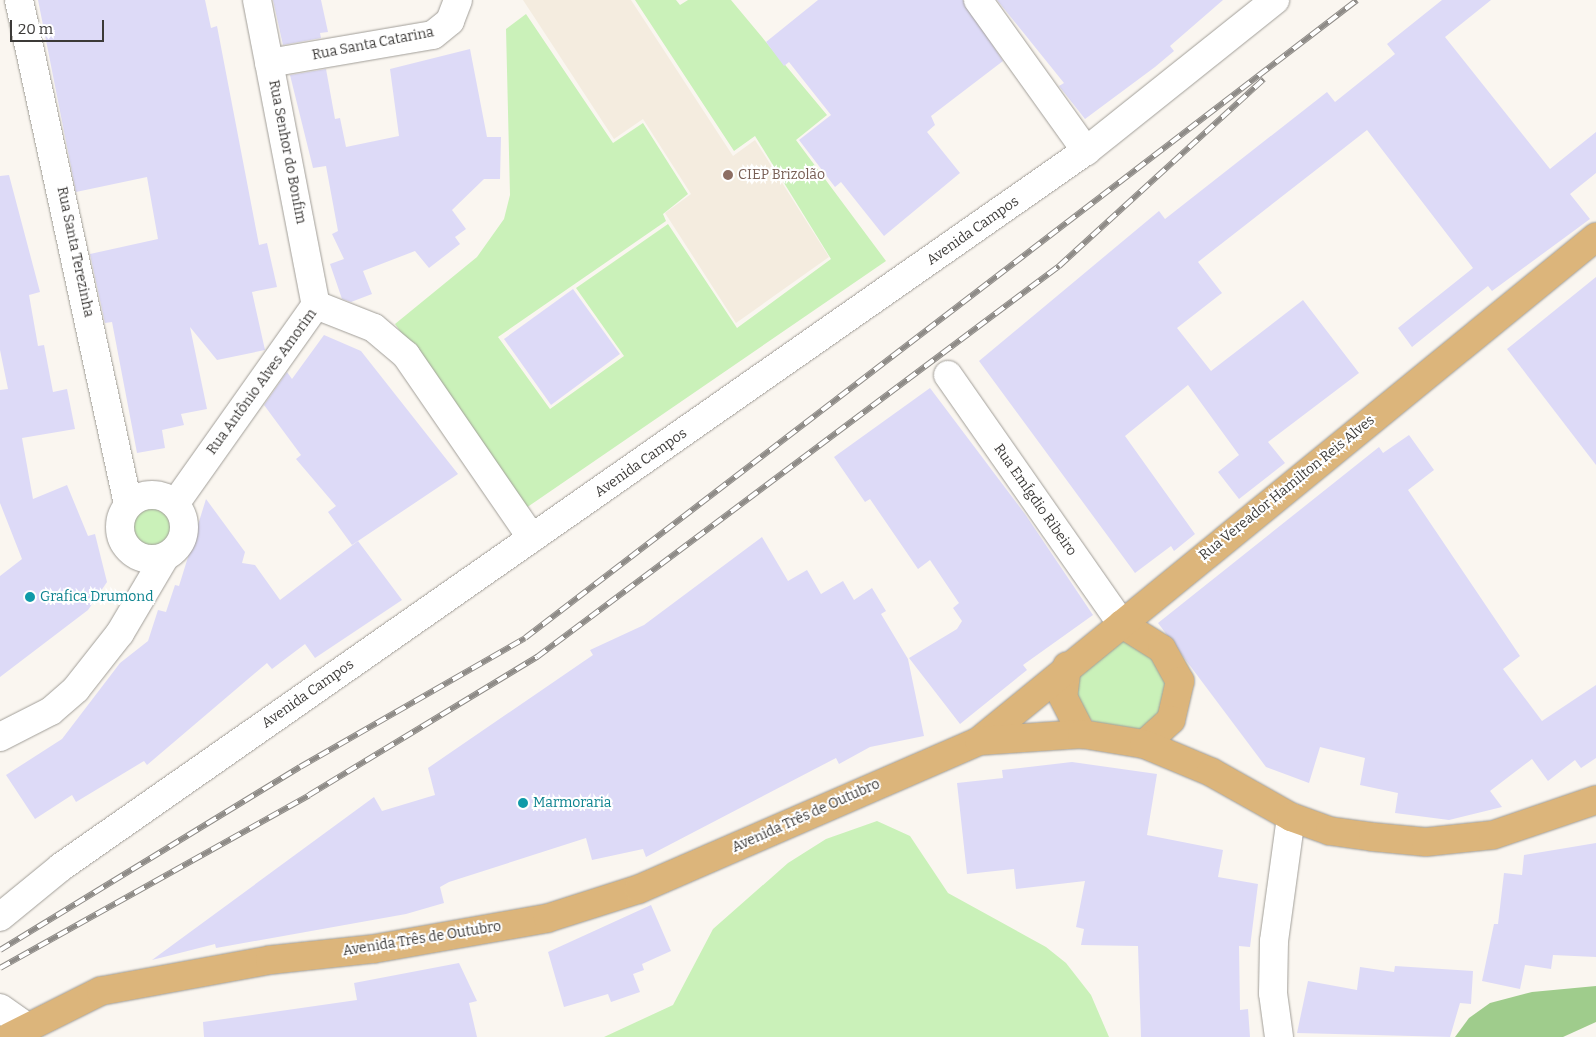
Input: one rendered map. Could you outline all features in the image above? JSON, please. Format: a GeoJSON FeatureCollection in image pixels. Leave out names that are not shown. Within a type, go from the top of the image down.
{"type":"FeatureCollection","features":[{"type":"Feature","properties":{"kind":"main road","name":"Rua Vereador Hamilton Reis Alves"},"geometry":{"type":"LineString","coordinates":[[979,740],[1067,666],[1122,624],[1596,237]]}},
{"type":"Feature","properties":{"kind":"main road"},"geometry":{"type":"LineString","coordinates":[[1122,624],[1162,649],[1180,681],[1170,720],[1144,744]]}},
{"type":"Feature","properties":{"kind":"main road"},"geometry":{"type":"LineString","coordinates":[[1067,666],[1063,698],[1082,734]]}},
{"type":"Feature","properties":{"kind":"main road","name":"Avenida Três de Outubro"},"geometry":{"type":"LineString","coordinates":[[18,1032],[101,991],[270,960],[373,948],[548,918],[639,889],[979,740],[1082,734],[1144,744],[1211,772],[1291,817],[1330,831],[1426,842],[1529,826],[1596,800]]}},
{"type":"Feature","properties":{"kind":"street","name":"Rua Santa Terezinha"},"geometry":{"type":"LineString","coordinates":[[20,0],[128,504]]}},
{"type":"Feature","properties":{"kind":"street","name":"Rua Senhor do Bonfim"},"geometry":{"type":"LineString","coordinates":[[257,0],[316,305]]}},
{"type":"Feature","properties":{"kind":"street","name":"Rua Santa Catarina"},"geometry":{"type":"LineString","coordinates":[[269,63],[433,35],[450,21],[458,0]]}},
{"type":"Feature","properties":{"kind":"street"},"geometry":{"type":"LineString","coordinates":[[978,0],[1086,151]]}},
{"type":"Feature","properties":{"kind":"street","name":"Avenida Campos"},"geometry":{"type":"LineString","coordinates":[[0,917],[61,867],[1086,151],[1275,0]]}},
{"type":"Feature","properties":{"kind":"street","name":"Rua Antônio Alves Amorim"},"geometry":{"type":"LineString","coordinates":[[175,504],[316,305],[374,328],[406,355],[532,538]]}},
{"type":"Feature","properties":{"kind":"street","name":"Rua EmÍgdio Ribeiro"},"geometry":{"type":"LineString","coordinates":[[948,375],[1122,624]]}},
{"type":"Feature","properties":{"kind":"street"},"geometry":{"type":"LineString","coordinates":[[0,737],[51,711],[76,689],[128,620],[165,557],[184,533],[175,504],[146,494],[128,504],[119,533],[137,556],[128,620]]}},
{"type":"Feature","properties":{"kind":"street"},"geometry":{"type":"LineString","coordinates":[[137,556],[165,557]]}},
{"type":"Feature","properties":{"kind":"street"},"geometry":{"type":"LineString","coordinates":[[1279,1037],[1273,993],[1274,941],[1291,817]]}},
{"type":"Feature","properties":{"kind":"street"},"geometry":{"type":"LineString","coordinates":[[0,1008],[18,1032]]}},
{"type":"Feature","properties":{"kind":"shaded area","name":"CIEP Brizolão"},"geometry":{"type":"Polygon","coordinates":[[[523,0],[631,0],[733,156],[755,140],[829,257],[736,323],[665,213],[691,194],[643,119],[614,139],[523,0]]]}},
{"type":"Feature","properties":{"kind":"green space"},"geometry":{"type":"Polygon","coordinates":[[[635,0],[676,0],[680,5],[688,0],[731,0],[827,115],[796,140],[886,261],[526,508],[395,324],[477,257],[504,219],[510,195],[506,29],[526,14],[613,143],[643,123],[688,194],[663,214],[666,221],[498,337],[550,409],[624,356],[576,288],[668,224],[737,328],[831,259],[755,136],[734,151],[635,0]]]}},
{"type":"Feature","properties":{"kind":"green space"},"geometry":{"type":"Polygon","coordinates":[[[146,500],[156,500],[166,504],[174,512],[178,527],[174,542],[166,550],[156,554],[146,554],[136,550],[128,542],[124,532],[124,522],[128,512],[136,504],[146,500]]]}},
{"type":"Feature","properties":{"kind":"green space"},"geometry":{"type":"Polygon","coordinates":[[[1122,641],[1132,641],[1157,656],[1173,696],[1144,730],[1094,722],[1074,705],[1074,672],[1122,641]]]}},
{"type":"Feature","properties":{"kind":"green space"},"geometry":{"type":"Polygon","coordinates":[[[877,821],[910,836],[948,893],[1046,947],[1066,963],[1091,995],[1109,1037],[604,1037],[673,1005],[713,929],[788,863],[826,839],[877,821]]]}},
{"type":"Feature","properties":{"kind":"green space"},"geometry":{"type":"Polygon","coordinates":[[[1596,986],[1596,1022],[1563,1037],[1455,1037],[1469,1018],[1490,1003],[1532,992],[1596,986]]]}},
{"type":"Feature","properties":{"kind":"building"},"geometry":{"type":"Polygon","coordinates":[[[38,0],[205,0],[211,28],[217,26],[259,245],[267,243],[277,287],[252,292],[265,350],[217,360],[190,327],[207,409],[181,414],[184,425],[162,430],[165,448],[137,453],[112,322],[105,323],[90,254],[158,239],[147,177],[76,192],[38,0]]]}},
{"type":"Feature","properties":{"kind":"building"},"geometry":{"type":"Polygon","coordinates":[[[273,0],[321,0],[328,32],[320,33],[321,38],[283,45],[273,0]]]}},
{"type":"Feature","properties":{"kind":"building"},"geometry":{"type":"Polygon","coordinates":[[[818,0],[963,0],[1003,61],[931,116],[935,125],[927,132],[960,173],[884,236],[841,182],[835,187],[799,140],[831,115],[789,62],[784,66],[766,42],[818,0]]]}},
{"type":"Feature","properties":{"kind":"building"},"geometry":{"type":"Polygon","coordinates":[[[997,0],[1223,0],[1170,46],[1174,51],[1085,119],[1059,86],[1064,83],[997,0]]]}},
{"type":"Feature","properties":{"kind":"building"},"geometry":{"type":"Polygon","coordinates":[[[1442,0],[1491,0],[1445,37],[1550,169],[1596,132],[1596,173],[1570,194],[1590,219],[1492,291],[1488,286],[1412,347],[1398,328],[1473,268],[1367,130],[1198,262],[1222,293],[1177,328],[1211,371],[1303,300],[1359,373],[1268,442],[1285,463],[1239,499],[1218,472],[1239,455],[1188,385],[1125,436],[1195,534],[1174,551],[1171,546],[1135,573],[979,361],[1159,211],[1165,219],[1327,92],[1335,102],[1395,54],[1387,44],[1442,0]]]}},
{"type":"Feature","properties":{"kind":"building"},"geometry":{"type":"Polygon","coordinates":[[[470,49],[487,137],[501,137],[500,179],[484,179],[452,210],[466,229],[455,237],[460,244],[429,268],[415,251],[363,271],[372,294],[351,302],[342,299],[330,264],[344,259],[332,234],[338,231],[326,166],[313,168],[290,75],[326,69],[335,119],[340,118],[346,147],[399,136],[390,69],[470,49]]]}},
{"type":"Feature","properties":{"kind":"building"},"geometry":{"type":"Polygon","coordinates":[[[9,175],[40,292],[29,295],[38,346],[44,345],[53,392],[67,389],[75,429],[22,438],[33,499],[67,485],[88,536],[95,534],[107,582],[88,610],[0,677],[0,576],[22,559],[0,503],[0,390],[8,389],[0,350],[0,176],[9,175]]]}},
{"type":"Feature","properties":{"kind":"building"},"geometry":{"type":"Polygon","coordinates":[[[1596,277],[1596,465],[1507,349],[1596,277]]]}},
{"type":"Feature","properties":{"kind":"building"},"geometry":{"type":"Polygon","coordinates":[[[573,289],[620,354],[551,405],[504,339],[573,289]]]}},
{"type":"Feature","properties":{"kind":"building"},"geometry":{"type":"Polygon","coordinates":[[[324,335],[361,351],[458,474],[352,545],[328,512],[336,506],[296,459],[301,455],[264,405],[287,372],[292,379],[324,335]]]}},
{"type":"Feature","properties":{"kind":"building"},"geometry":{"type":"Polygon","coordinates":[[[930,388],[1025,514],[1093,615],[1023,665],[1027,670],[960,724],[909,658],[957,629],[962,621],[953,608],[959,603],[930,560],[918,569],[870,499],[865,502],[834,457],[930,388]]]}},
{"type":"Feature","properties":{"kind":"building"},"geometry":{"type":"Polygon","coordinates":[[[1409,435],[1434,470],[1408,490],[1520,656],[1503,669],[1542,721],[1596,685],[1596,758],[1581,768],[1575,760],[1548,781],[1532,759],[1490,791],[1502,807],[1449,820],[1395,813],[1398,793],[1360,785],[1365,758],[1320,747],[1309,783],[1266,767],[1158,623],[1379,447],[1383,453],[1409,435]]]}},
{"type":"Feature","properties":{"kind":"building"},"geometry":{"type":"Polygon","coordinates":[[[206,499],[245,552],[242,563],[255,565],[280,600],[358,541],[402,600],[315,658],[305,644],[272,669],[267,663],[147,765],[144,761],[76,802],[72,795],[35,819],[6,775],[62,739],[120,663],[148,641],[158,610],[166,612],[175,585],[179,586],[206,499]]]}},
{"type":"Feature","properties":{"kind":"building"},"geometry":{"type":"Polygon","coordinates":[[[762,537],[788,581],[807,570],[821,594],[843,581],[854,600],[872,588],[886,611],[881,614],[908,659],[924,736],[870,747],[839,764],[836,758],[646,857],[643,849],[592,860],[586,838],[449,882],[440,887],[444,903],[406,914],[216,948],[215,944],[152,960],[374,797],[382,811],[435,795],[428,768],[593,655],[590,650],[644,625],[762,537]]]}},
{"type":"Feature","properties":{"kind":"building"},"geometry":{"type":"Polygon","coordinates":[[[1072,762],[1157,774],[1147,835],[1223,850],[1218,877],[1258,884],[1250,947],[1239,946],[1240,1010],[1248,1009],[1250,1037],[1141,1037],[1138,946],[1081,945],[1084,929],[1076,927],[1085,881],[1016,889],[1014,869],[967,874],[957,783],[1003,778],[1002,770],[1072,762]]]}},
{"type":"Feature","properties":{"kind":"building"},"geometry":{"type":"Polygon","coordinates":[[[1596,843],[1596,957],[1553,955],[1551,969],[1525,965],[1520,989],[1482,981],[1494,924],[1498,924],[1504,873],[1522,875],[1524,855],[1596,843]]]}},
{"type":"Feature","properties":{"kind":"building"},"geometry":{"type":"Polygon","coordinates":[[[651,905],[671,951],[642,964],[644,970],[633,974],[640,992],[611,1002],[608,994],[564,1007],[548,952],[651,905]]]}},
{"type":"Feature","properties":{"kind":"building"},"geometry":{"type":"Polygon","coordinates":[[[459,963],[477,1001],[469,1003],[477,1037],[204,1037],[203,1022],[357,1000],[354,983],[459,963]]]}},
{"type":"Feature","properties":{"kind":"building"},"geometry":{"type":"Polygon","coordinates":[[[1395,966],[1473,971],[1471,1004],[1460,1003],[1450,1037],[1297,1033],[1308,981],[1357,990],[1360,967],[1394,972],[1395,966]]]}},
{"type":"Feature","properties":{"kind":"railway"},"geometry":{"type":"LineString","coordinates":[[0,950],[300,767],[525,638],[1357,0]]}},
{"type":"Feature","properties":{"kind":"railway"},"geometry":{"type":"LineString","coordinates":[[0,968],[309,795],[537,657],[1059,266],[1264,79]]}},
{"type":"Feature","properties":{"kind":"place","name":"CIEP Brizolão"},"geometry":{"type":"Point","coordinates":[728,175]}},
{"type":"Feature","properties":{"kind":"place","name":"Grafica Drumond"},"geometry":{"type":"Point","coordinates":[30,597]}},
{"type":"Feature","properties":{"kind":"place","name":"Marmoraria"},"geometry":{"type":"Point","coordinates":[523,803]}}]}
